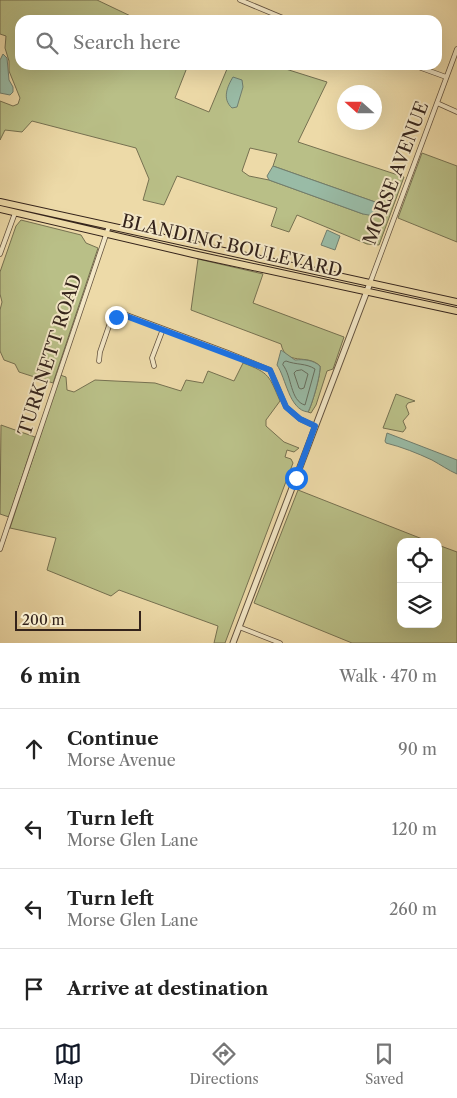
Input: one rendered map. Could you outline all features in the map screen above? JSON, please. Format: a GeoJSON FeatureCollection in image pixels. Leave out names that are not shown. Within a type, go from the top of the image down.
{"type":"FeatureCollection","features":[{"type":"Feature","properties":{"kind":"main road","name":"BLANDING BOULEVARD"},"geometry":{"type":"LineString","coordinates":[[0,202],[37,210],[193,254],[457,311]]}},
{"type":"Feature","properties":{"kind":"main road"},"geometry":{"type":"LineString","coordinates":[[0,209],[13,209],[20,206]]}},
{"type":"Feature","properties":{"kind":"main road","name":"BLANDING BOULEVARD"},"geometry":{"type":"LineString","coordinates":[[0,209],[195,245],[457,302]]}},
{"type":"Feature","properties":{"kind":"main road"},"geometry":{"type":"LineString","coordinates":[[15,213],[22,210],[37,210]]}},
{"type":"Feature","properties":{"kind":"main road"},"geometry":{"type":"LineString","coordinates":[[193,254],[195,245]]}},
{"type":"Feature","properties":{"kind":"main road"},"geometry":{"type":"LineString","coordinates":[[280,273],[282,264]]}},
{"type":"Feature","properties":{"kind":"main road"},"geometry":{"type":"LineString","coordinates":[[412,302],[428,300],[433,297]]}},
{"type":"Feature","properties":{"kind":"street"},"geometry":{"type":"LineString","coordinates":[[240,0],[276,15]]}},
{"type":"Feature","properties":{"kind":"street","name":"MORSE AVENUE"},"geometry":{"type":"LineString","coordinates":[[233,643],[457,48]]}},
{"type":"Feature","properties":{"kind":"street"},"geometry":{"type":"LineString","coordinates":[[427,70],[446,77]]}},
{"type":"Feature","properties":{"kind":"street"},"geometry":{"type":"LineString","coordinates":[[437,104],[457,112]]}},
{"type":"Feature","properties":{"kind":"street"},"geometry":{"type":"LineString","coordinates":[[0,254],[15,213]]}},
{"type":"Feature","properties":{"kind":"street","name":"TURKNETT ROAD"},"geometry":{"type":"LineString","coordinates":[[0,550],[107,230]]}},
{"type":"Feature","properties":{"kind":"street"},"geometry":{"type":"LineString","coordinates":[[99,361],[108,325],[116,317],[126,316],[270,370],[286,407],[300,419],[315,426]]}},
{"type":"Feature","properties":{"kind":"street"},"geometry":{"type":"LineString","coordinates":[[154,366],[152,358],[163,329]]}},
{"type":"Feature","properties":{"kind":"street"},"geometry":{"type":"LineString","coordinates":[[239,627],[280,643]]}},
{"type":"Feature","properties":{"kind":"green space"},"geometry":{"type":"Polygon","coordinates":[[[0,0],[97,0],[128,15],[15,15],[15,70],[186,70],[175,98],[209,112],[227,70],[289,70],[327,82],[298,142],[404,177],[379,245],[367,244],[297,215],[289,232],[271,226],[277,208],[177,176],[164,205],[143,200],[149,179],[136,148],[32,121],[22,132],[5,130],[0,140],[0,101],[13,106],[18,104],[20,98],[9,71],[9,61],[5,48],[6,36],[0,34],[0,0]],[[250,148],[242,171],[249,176],[269,180],[363,214],[378,203],[273,166],[277,154],[250,148]]]}},
{"type":"Feature","properties":{"kind":"green space"},"geometry":{"type":"Polygon","coordinates":[[[422,153],[457,166],[457,242],[398,218],[422,153]]]}},
{"type":"Feature","properties":{"kind":"green space"},"geometry":{"type":"Polygon","coordinates":[[[21,220],[81,235],[86,243],[98,248],[53,383],[19,372],[15,364],[4,360],[0,351],[0,310],[2,302],[0,272],[16,226],[21,220]]]}},
{"type":"Feature","properties":{"kind":"green space"},"geometry":{"type":"Polygon","coordinates":[[[198,259],[263,274],[253,303],[344,337],[333,369],[327,371],[316,405],[311,413],[308,412],[316,389],[320,366],[309,360],[292,358],[287,355],[281,344],[191,310],[198,259]]]}},
{"type":"Feature","properties":{"kind":"green space"},"geometry":{"type":"Polygon","coordinates":[[[243,363],[268,376],[280,401],[266,420],[266,426],[284,442],[299,448],[294,452],[287,450],[285,457],[291,459],[293,463],[225,643],[214,643],[218,626],[119,590],[111,596],[47,570],[56,538],[10,528],[60,375],[66,377],[67,390],[74,392],[95,380],[155,383],[181,391],[186,380],[203,383],[208,371],[234,381],[243,363]]]}},
{"type":"Feature","properties":{"kind":"green space"},"geometry":{"type":"Polygon","coordinates":[[[396,394],[415,401],[408,403],[406,406],[409,414],[403,421],[406,428],[403,432],[383,428],[396,394]]]}},
{"type":"Feature","properties":{"kind":"green space"},"geometry":{"type":"Polygon","coordinates":[[[1,425],[35,437],[9,517],[0,514],[1,425]]]}},
{"type":"Feature","properties":{"kind":"green space"},"geometry":{"type":"Polygon","coordinates":[[[298,490],[420,538],[397,538],[397,628],[442,628],[442,546],[457,552],[457,643],[352,643],[254,603],[298,490]]]}},
{"type":"Feature","properties":{"kind":"water"},"geometry":{"type":"Polygon","coordinates":[[[3,54],[7,58],[9,80],[13,87],[13,92],[10,95],[0,93],[0,60],[3,54]]]}},
{"type":"Feature","properties":{"kind":"water"},"geometry":{"type":"Polygon","coordinates":[[[233,77],[242,80],[243,87],[237,107],[232,108],[226,97],[227,89],[233,77]]]}},
{"type":"Feature","properties":{"kind":"water"},"geometry":{"type":"Polygon","coordinates":[[[273,166],[378,203],[378,212],[374,216],[363,214],[269,180],[267,176],[273,166]]]}},
{"type":"Feature","properties":{"kind":"water"},"geometry":{"type":"Polygon","coordinates":[[[327,230],[340,236],[335,250],[321,245],[327,230]]]}},
{"type":"Feature","properties":{"kind":"water"},"geometry":{"type":"Polygon","coordinates":[[[281,350],[295,360],[308,360],[320,366],[316,389],[308,412],[296,406],[292,400],[277,365],[281,350]]]}},
{"type":"Feature","properties":{"kind":"water"},"geometry":{"type":"Polygon","coordinates":[[[387,433],[457,460],[457,474],[421,455],[386,443],[387,433]]]}},
{"type":"Feature","properties":{"kind":"route"},"geometry":{"type":"LineString","coordinates":[[116,317],[126,316],[270,370],[286,407],[292,414],[315,426],[296,478]]}}]}
